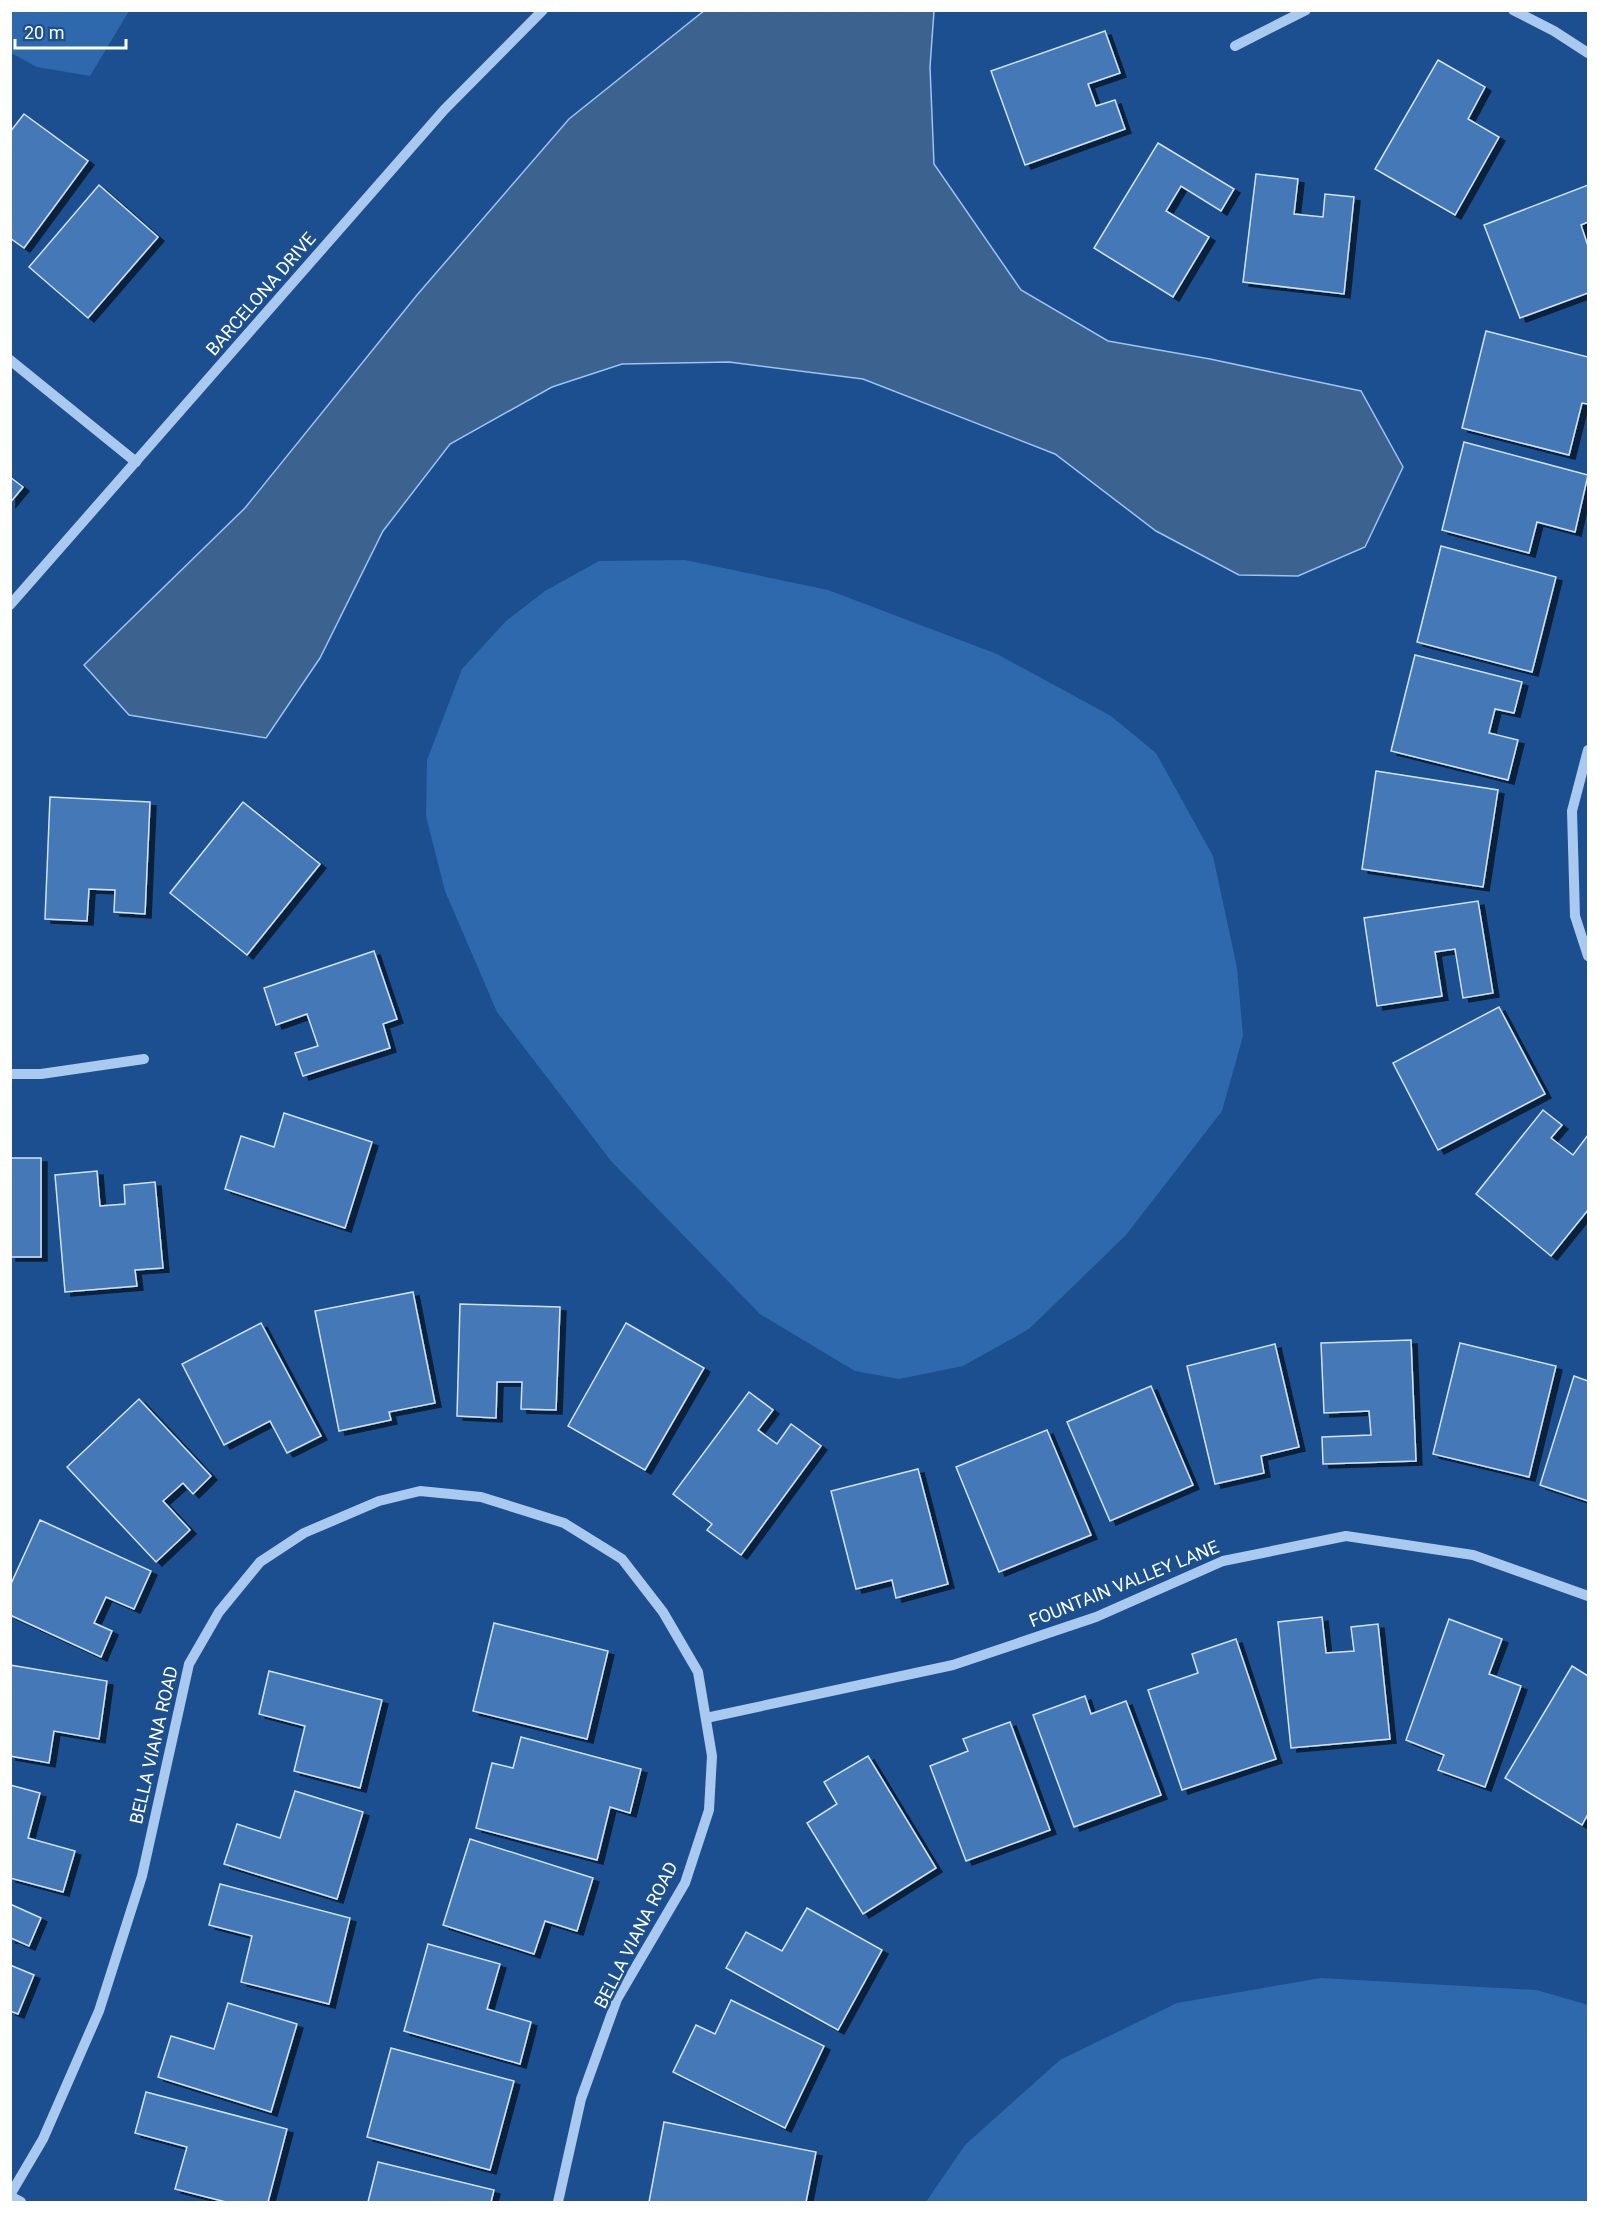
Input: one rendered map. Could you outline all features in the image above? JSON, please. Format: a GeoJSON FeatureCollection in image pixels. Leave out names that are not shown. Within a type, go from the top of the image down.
{"type":"FeatureCollection","features":[{"type":"Feature","properties":{"kind":"street","name":"BARCELONA DRIVE"},"geometry":{"type":"LineString","coordinates":[[10,605],[444,111],[543,10]]}},
{"type":"Feature","properties":{"kind":"street"},"geometry":{"type":"LineString","coordinates":[[1235,46],[1306,10]]}},
{"type":"Feature","properties":{"kind":"street"},"geometry":{"type":"LineString","coordinates":[[1513,10],[1554,31],[1588,53]]}},
{"type":"Feature","properties":{"kind":"street"},"geometry":{"type":"LineString","coordinates":[[10,360],[136,462]]}},
{"type":"Feature","properties":{"kind":"street"},"geometry":{"type":"LineString","coordinates":[[1588,750],[1572,811],[1575,916],[1588,956]]}},
{"type":"Feature","properties":{"kind":"street"},"geometry":{"type":"LineString","coordinates":[[10,1074],[41,1074],[144,1059]]}},
{"type":"Feature","properties":{"kind":"street","name":"BELLA VIANA ROAD"},"geometry":{"type":"LineString","coordinates":[[10,2195],[43,2139],[99,2011],[142,1876],[189,1664],[219,1612],[260,1562],[304,1533],[379,1501],[420,1491],[481,1497],[564,1523],[622,1560],[663,1612],[698,1672],[712,1756],[709,1810],[685,1883],[617,1999],[581,2099],[558,2202]]}},
{"type":"Feature","properties":{"kind":"street","name":"FOUNTAIN VALLEY LANE"},"geometry":{"type":"LineString","coordinates":[[706,1718],[953,1665],[1096,1617],[1223,1561],[1346,1536],[1473,1555],[1588,1596]]}},
{"type":"Feature","properties":{"kind":"street"},"geometry":{"type":"LineString","coordinates":[[10,2195],[21,2202]]}},
{"type":"Feature","properties":{"kind":"shaded area"},"geometry":{"type":"Polygon","coordinates":[[[705,10],[934,11],[930,67],[934,164],[1021,290],[1108,341],[1210,359],[1361,391],[1403,467],[1365,547],[1298,576],[1239,575],[1156,531],[1055,454],[863,379],[729,362],[622,364],[552,387],[450,444],[383,531],[320,658],[266,738],[129,715],[84,665],[245,508],[417,295],[569,119],[705,10]]]}},
{"type":"Feature","properties":{"kind":"shaded area"},"geometry":{"type":"Polygon","coordinates":[[[10,11],[129,11],[90,76],[37,67],[11,53],[10,11]]]}},
{"type":"Feature","properties":{"kind":"shaded area"},"geometry":{"type":"Polygon","coordinates":[[[685,560],[828,590],[997,654],[1111,716],[1156,753],[1213,856],[1237,968],[1243,1036],[1222,1111],[1126,1235],[1029,1329],[963,1366],[899,1379],[855,1371],[760,1314],[611,1161],[497,1012],[445,891],[426,816],[427,760],[462,669],[506,621],[545,591],[599,561],[685,560]]]}},
{"type":"Feature","properties":{"kind":"shaded area"},"geometry":{"type":"Polygon","coordinates":[[[1321,1978],[1537,1990],[1588,2005],[1588,2202],[926,2202],[965,2145],[1060,2060],[1177,2003],[1321,1978]]]}},
{"type":"Feature","properties":{"kind":"building"},"geometry":{"type":"Polygon","coordinates":[[[1105,31],[1120,73],[1088,84],[1096,106],[1115,100],[1125,129],[1025,165],[991,71],[1105,31]]]}},
{"type":"Feature","properties":{"kind":"building"},"geometry":{"type":"Polygon","coordinates":[[[1438,60],[1485,87],[1468,119],[1499,137],[1455,215],[1375,169],[1438,60]]]}},
{"type":"Feature","properties":{"kind":"building"},"geometry":{"type":"Polygon","coordinates":[[[24,114],[88,161],[24,248],[10,238],[10,132],[24,114]]]}},
{"type":"Feature","properties":{"kind":"building"},"geometry":{"type":"Polygon","coordinates":[[[1158,143],[1234,189],[1221,211],[1181,186],[1166,211],[1209,237],[1173,297],[1094,248],[1158,143]]]}},
{"type":"Feature","properties":{"kind":"building"},"geometry":{"type":"Polygon","coordinates":[[[1256,174],[1298,179],[1294,214],[1323,217],[1325,194],[1354,197],[1344,294],[1243,282],[1256,174]]]}},
{"type":"Feature","properties":{"kind":"building"},"geometry":{"type":"Polygon","coordinates":[[[99,185],[158,237],[88,318],[29,267],[99,185]]]}},
{"type":"Feature","properties":{"kind":"building"},"geometry":{"type":"Polygon","coordinates":[[[1588,185],[1588,222],[1581,225],[1588,246],[1588,293],[1520,318],[1484,225],[1588,185]]]}},
{"type":"Feature","properties":{"kind":"building"},"geometry":{"type":"Polygon","coordinates":[[[1486,331],[1588,357],[1588,404],[1582,403],[1569,455],[1462,428],[1486,331]]]}},
{"type":"Feature","properties":{"kind":"building"},"geometry":{"type":"Polygon","coordinates":[[[1464,442],[1588,475],[1575,532],[1537,522],[1529,553],[1442,530],[1464,442]]]}},
{"type":"Feature","properties":{"kind":"building"},"geometry":{"type":"Polygon","coordinates":[[[10,477],[23,487],[10,503],[10,477]]]}},
{"type":"Feature","properties":{"kind":"building"},"geometry":{"type":"Polygon","coordinates":[[[1441,546],[1556,577],[1532,672],[1417,642],[1441,546]]]}},
{"type":"Feature","properties":{"kind":"building"},"geometry":{"type":"Polygon","coordinates":[[[1415,655],[1522,682],[1514,713],[1495,709],[1489,733],[1518,740],[1508,780],[1391,751],[1415,655]]]}},
{"type":"Feature","properties":{"kind":"building"},"geometry":{"type":"Polygon","coordinates":[[[1376,771],[1498,790],[1483,887],[1362,869],[1376,771]]]}},
{"type":"Feature","properties":{"kind":"building"},"geometry":{"type":"Polygon","coordinates":[[[50,797],[150,802],[145,914],[114,912],[115,890],[89,889],[87,921],[45,919],[50,797]]]}},
{"type":"Feature","properties":{"kind":"building"},"geometry":{"type":"Polygon","coordinates":[[[243,802],[320,864],[247,955],[170,893],[243,802]]]}},
{"type":"Feature","properties":{"kind":"building"},"geometry":{"type":"Polygon","coordinates":[[[1478,901],[1493,993],[1463,998],[1455,949],[1435,952],[1442,996],[1377,1006],[1364,918],[1478,901]]]}},
{"type":"Feature","properties":{"kind":"building"},"geometry":{"type":"Polygon","coordinates":[[[374,951],[397,1019],[383,1024],[390,1048],[303,1076],[295,1053],[318,1046],[307,1014],[276,1025],[264,988],[374,951]]]}},
{"type":"Feature","properties":{"kind":"building"},"geometry":{"type":"Polygon","coordinates":[[[1499,1007],[1545,1094],[1438,1150],[1393,1063],[1499,1007]]]}},
{"type":"Feature","properties":{"kind":"building"},"geometry":{"type":"Polygon","coordinates":[[[1543,1110],[1562,1125],[1551,1138],[1573,1155],[1588,1135],[1588,1210],[1551,1256],[1476,1194],[1543,1110]]]}},
{"type":"Feature","properties":{"kind":"building"},"geometry":{"type":"Polygon","coordinates":[[[284,1113],[372,1142],[345,1228],[225,1189],[241,1136],[274,1147],[284,1113]]]}},
{"type":"Feature","properties":{"kind":"building"},"geometry":{"type":"Polygon","coordinates":[[[10,1158],[41,1158],[41,1257],[10,1257],[10,1158]]]}},
{"type":"Feature","properties":{"kind":"building"},"geometry":{"type":"Polygon","coordinates":[[[97,1171],[100,1206],[125,1204],[124,1185],[155,1182],[163,1268],[135,1270],[137,1286],[65,1292],[55,1175],[97,1171]]]}},
{"type":"Feature","properties":{"kind":"building"},"geometry":{"type":"Polygon","coordinates":[[[413,1292],[435,1403],[389,1412],[391,1420],[339,1431],[315,1311],[413,1292]]]}},
{"type":"Feature","properties":{"kind":"building"},"geometry":{"type":"Polygon","coordinates":[[[460,1304],[560,1307],[556,1410],[521,1409],[522,1382],[497,1382],[496,1418],[457,1416],[460,1304]]]}},
{"type":"Feature","properties":{"kind":"building"},"geometry":{"type":"Polygon","coordinates":[[[261,1323],[321,1436],[287,1453],[270,1421],[224,1445],[182,1364],[261,1323]]]}},
{"type":"Feature","properties":{"kind":"building"},"geometry":{"type":"Polygon","coordinates":[[[626,1323],[704,1368],[645,1470],[568,1426],[626,1323]]]}},
{"type":"Feature","properties":{"kind":"building"},"geometry":{"type":"Polygon","coordinates":[[[1411,1340],[1416,1461],[1323,1464],[1322,1437],[1371,1435],[1369,1411],[1324,1413],[1321,1343],[1411,1340]]]}},
{"type":"Feature","properties":{"kind":"building"},"geometry":{"type":"Polygon","coordinates":[[[1460,1343],[1556,1366],[1529,1477],[1433,1454],[1460,1343]]]}},
{"type":"Feature","properties":{"kind":"building"},"geometry":{"type":"Polygon","coordinates":[[[1275,1344],[1299,1447],[1261,1456],[1264,1473],[1215,1484],[1187,1366],[1275,1344]]]}},
{"type":"Feature","properties":{"kind":"building"},"geometry":{"type":"Polygon","coordinates":[[[1574,1376],[1588,1381],[1588,1501],[1540,1485],[1574,1376]]]}},
{"type":"Feature","properties":{"kind":"building"},"geometry":{"type":"Polygon","coordinates":[[[1151,1386],[1193,1485],[1110,1521],[1067,1422],[1151,1386]]]}},
{"type":"Feature","properties":{"kind":"building"},"geometry":{"type":"Polygon","coordinates":[[[749,1392],[773,1410],[758,1430],[777,1444],[791,1424],[821,1446],[741,1555],[707,1530],[712,1524],[673,1494],[749,1392]]]}},
{"type":"Feature","properties":{"kind":"building"},"geometry":{"type":"Polygon","coordinates":[[[139,1399],[211,1476],[193,1494],[183,1483],[163,1501],[190,1530],[156,1562],[67,1467],[139,1399]]]}},
{"type":"Feature","properties":{"kind":"building"},"geometry":{"type":"Polygon","coordinates":[[[1047,1430],[1091,1535],[999,1572],[956,1467],[1047,1430]]]}},
{"type":"Feature","properties":{"kind":"building"},"geometry":{"type":"Polygon","coordinates":[[[918,1469],[948,1584],[896,1598],[892,1580],[856,1589],[831,1491],[918,1469]]]}},
{"type":"Feature","properties":{"kind":"building"},"geometry":{"type":"Polygon","coordinates":[[[40,1520],[151,1571],[134,1609],[106,1597],[94,1623],[112,1631],[101,1657],[10,1615],[10,1586],[40,1520]]]}},
{"type":"Feature","properties":{"kind":"building"},"geometry":{"type":"Polygon","coordinates":[[[1322,1617],[1326,1653],[1354,1651],[1351,1627],[1378,1624],[1390,1739],[1291,1748],[1278,1622],[1322,1617]]]}},
{"type":"Feature","properties":{"kind":"building"},"geometry":{"type":"Polygon","coordinates":[[[1449,1619],[1502,1639],[1489,1674],[1521,1686],[1485,1787],[1438,1770],[1444,1755],[1406,1740],[1449,1619]]]}},
{"type":"Feature","properties":{"kind":"building"},"geometry":{"type":"Polygon","coordinates":[[[494,1623],[608,1651],[587,1739],[473,1711],[494,1623]]]}},
{"type":"Feature","properties":{"kind":"building"},"geometry":{"type":"Polygon","coordinates":[[[1236,1639],[1276,1759],[1182,1790],[1148,1690],[1198,1673],[1192,1654],[1236,1639]]]}},
{"type":"Feature","properties":{"kind":"building"},"geometry":{"type":"Polygon","coordinates":[[[10,1665],[107,1681],[99,1739],[54,1731],[49,1763],[10,1756],[10,1665]]]}},
{"type":"Feature","properties":{"kind":"building"},"geometry":{"type":"Polygon","coordinates":[[[1572,1666],[1588,1676],[1588,1814],[1582,1825],[1505,1778],[1572,1666]]]}},
{"type":"Feature","properties":{"kind":"building"},"geometry":{"type":"Polygon","coordinates":[[[269,1671],[382,1700],[360,1788],[294,1771],[305,1726],[259,1714],[269,1671]]]}},
{"type":"Feature","properties":{"kind":"building"},"geometry":{"type":"Polygon","coordinates":[[[1085,1696],[1091,1714],[1126,1701],[1161,1795],[1074,1827],[1033,1715],[1085,1696]]]}},
{"type":"Feature","properties":{"kind":"building"},"geometry":{"type":"Polygon","coordinates":[[[1010,1722],[1050,1830],[966,1861],[930,1766],[968,1751],[963,1739],[1010,1722]]]}},
{"type":"Feature","properties":{"kind":"building"},"geometry":{"type":"Polygon","coordinates":[[[521,1737],[641,1769],[630,1813],[610,1807],[597,1860],[476,1828],[492,1763],[513,1768],[521,1737]]]}},
{"type":"Feature","properties":{"kind":"building"},"geometry":{"type":"Polygon","coordinates":[[[868,1756],[936,1868],[863,1914],[807,1823],[837,1804],[824,1782],[868,1756]]]}},
{"type":"Feature","properties":{"kind":"building"},"geometry":{"type":"Polygon","coordinates":[[[10,1785],[40,1793],[28,1838],[75,1851],[63,1892],[10,1878],[10,1785]]]}},
{"type":"Feature","properties":{"kind":"building"},"geometry":{"type":"Polygon","coordinates":[[[295,1791],[363,1812],[337,1899],[224,1864],[237,1824],[280,1838],[295,1791]]]}},
{"type":"Feature","properties":{"kind":"building"},"geometry":{"type":"Polygon","coordinates":[[[470,1839],[593,1878],[577,1931],[545,1921],[534,1954],[443,1925],[470,1839]]]}},
{"type":"Feature","properties":{"kind":"building"},"geometry":{"type":"Polygon","coordinates":[[[220,1884],[350,1918],[329,2004],[241,1982],[252,1936],[209,1925],[220,1884]]]}},
{"type":"Feature","properties":{"kind":"building"},"geometry":{"type":"Polygon","coordinates":[[[10,1904],[41,1918],[29,1946],[11,1938],[10,1940],[10,1904]]]}},
{"type":"Feature","properties":{"kind":"building"},"geometry":{"type":"Polygon","coordinates":[[[807,1908],[882,1950],[838,2030],[726,1968],[746,1932],[782,1951],[807,1908]]]}},
{"type":"Feature","properties":{"kind":"building"},"geometry":{"type":"Polygon","coordinates":[[[428,1944],[500,1964],[487,2009],[531,2022],[520,2064],[404,2031],[428,1944]]]}},
{"type":"Feature","properties":{"kind":"building"},"geometry":{"type":"Polygon","coordinates":[[[10,1965],[34,1975],[18,2014],[10,2011],[10,1965]]]}},
{"type":"Feature","properties":{"kind":"building"},"geometry":{"type":"Polygon","coordinates":[[[731,2000],[824,2046],[785,2128],[673,2072],[696,2025],[715,2034],[731,2000]]]}},
{"type":"Feature","properties":{"kind":"building"},"geometry":{"type":"Polygon","coordinates":[[[228,2003],[297,2024],[271,2112],[158,2077],[171,2036],[214,2049],[228,2003]]]}},
{"type":"Feature","properties":{"kind":"building"},"geometry":{"type":"Polygon","coordinates":[[[391,2048],[514,2081],[490,2170],[367,2137],[391,2048]]]}},
{"type":"Feature","properties":{"kind":"building"},"geometry":{"type":"Polygon","coordinates":[[[146,2092],[287,2129],[268,2202],[226,2202],[175,2189],[187,2147],[135,2133],[146,2092]]]}},
{"type":"Feature","properties":{"kind":"building"},"geometry":{"type":"Polygon","coordinates":[[[664,2122],[816,2152],[806,2202],[649,2202],[664,2122]]]}},
{"type":"Feature","properties":{"kind":"building"},"geometry":{"type":"Polygon","coordinates":[[[378,2162],[494,2190],[491,2202],[368,2202],[378,2162]]]}}]}
